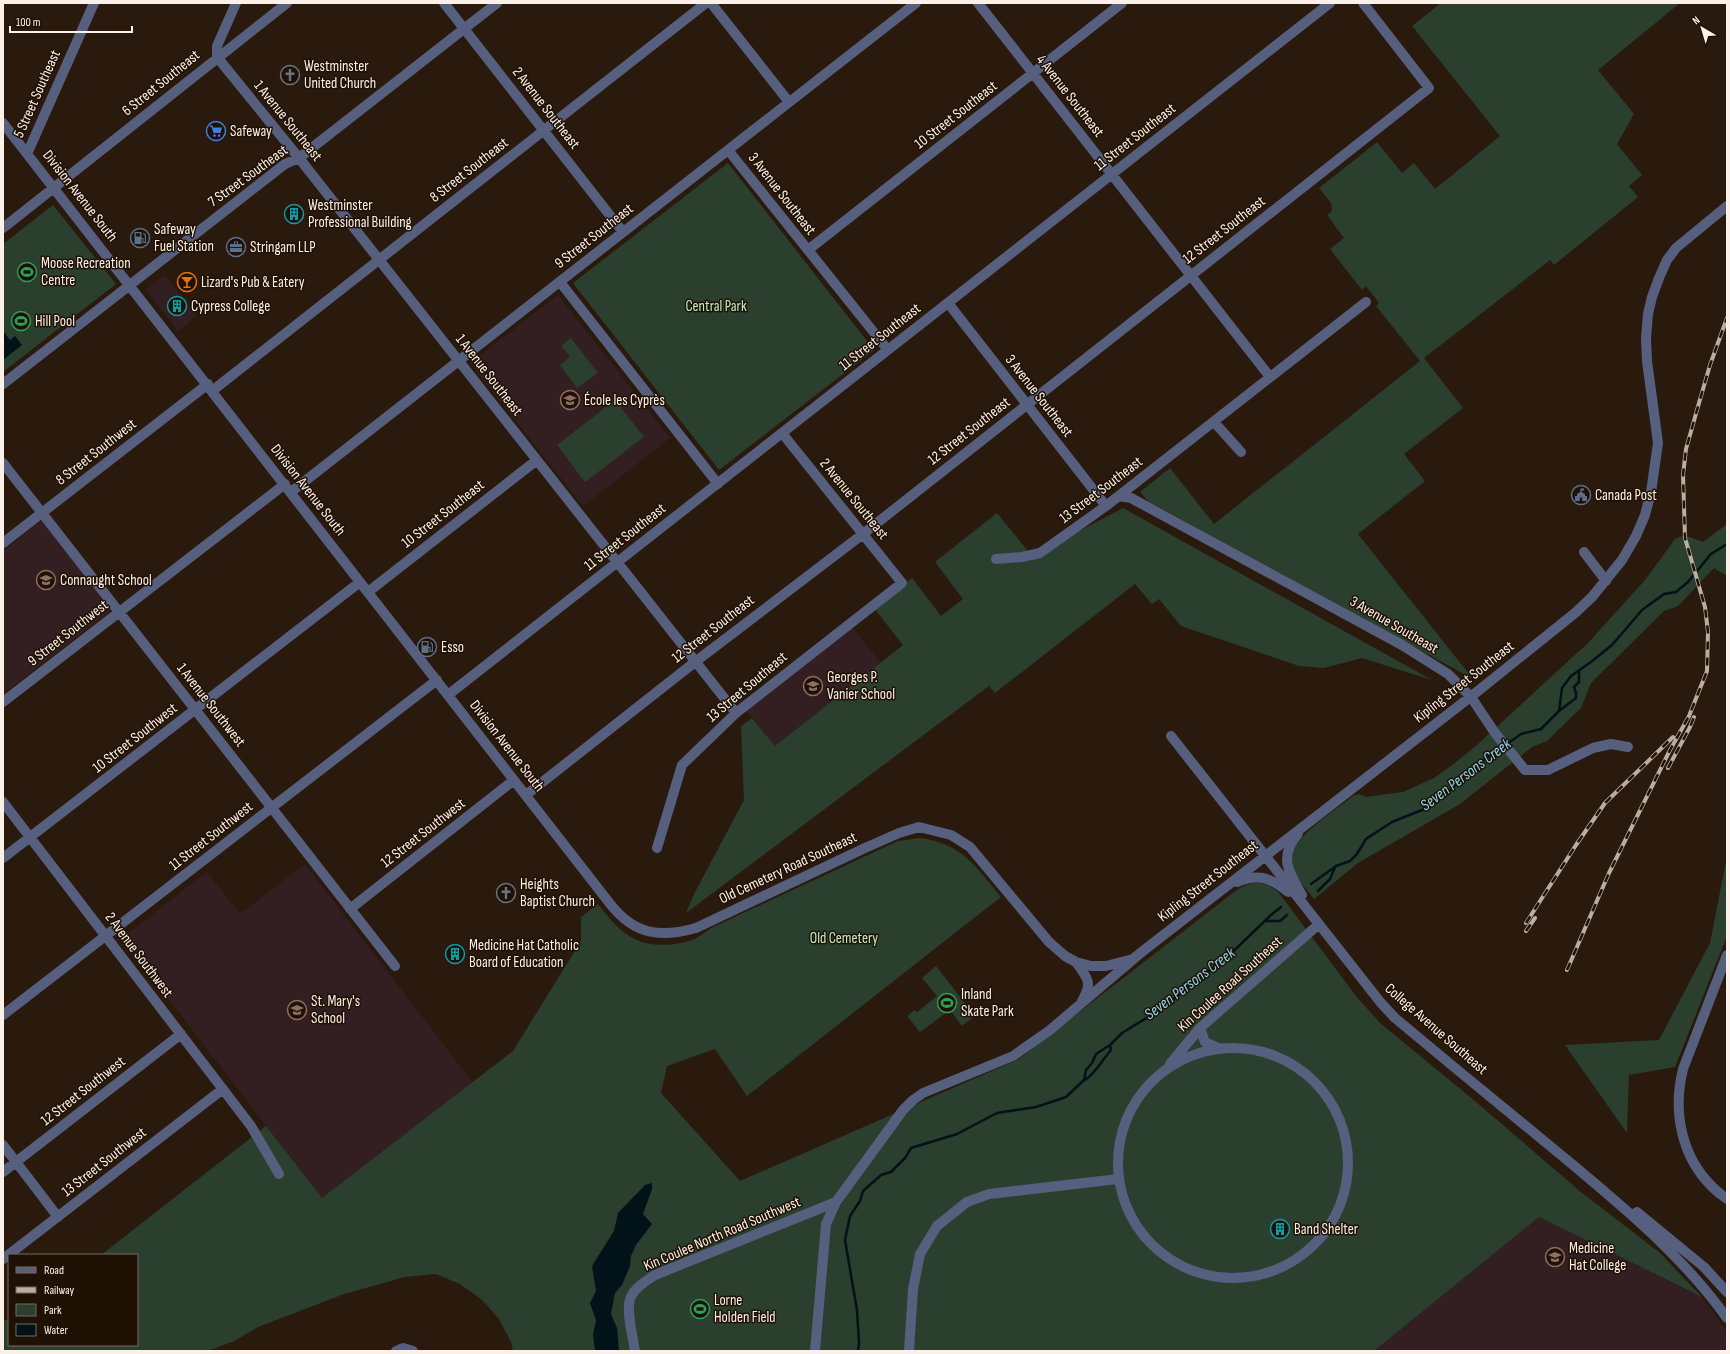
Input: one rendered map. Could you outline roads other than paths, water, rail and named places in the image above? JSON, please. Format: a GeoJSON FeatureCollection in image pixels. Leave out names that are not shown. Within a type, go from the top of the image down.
{"type":"FeatureCollection","features":[{"type":"Feature","properties":{"kind":"street","name":"5 Street Southeast"},"geometry":{"type":"LineString","coordinates":[[27,154],[94,3]]}},
{"type":"Feature","properties":{"kind":"street"},"geometry":{"type":"LineString","coordinates":[[217,57],[217,46],[236,3]]}},
{"type":"Feature","properties":{"kind":"street","name":"6 Street Southeast"},"geometry":{"type":"LineString","coordinates":[[3,228],[287,3]]}},
{"type":"Feature","properties":{"kind":"street","name":"2 Avenue Southeast"},"geometry":{"type":"LineString","coordinates":[[444,3],[623,232]]}},
{"type":"Feature","properties":{"kind":"street","name":"7 Street Southeast"},"geometry":{"type":"LineString","coordinates":[[3,384],[285,164],[299,158],[497,3]]}},
{"type":"Feature","properties":{"kind":"street","name":"8 Street Southeast"},"geometry":{"type":"LineString","coordinates":[[210,387],[379,260],[706,3]]}},
{"type":"Feature","properties":{"kind":"street"},"geometry":{"type":"LineString","coordinates":[[711,3],[789,102]]}},
{"type":"Feature","properties":{"kind":"street","name":"9 Street Southeast"},"geometry":{"type":"LineString","coordinates":[[288,488],[560,282],[916,3]]}},
{"type":"Feature","properties":{"kind":"street","name":"4 Avenue Southeast"},"geometry":{"type":"LineString","coordinates":[[978,3],[1270,377]]}},
{"type":"Feature","properties":{"kind":"street","name":"10 Street Southeast"},"geometry":{"type":"LineString","coordinates":[[808,250],[1122,3]]}},
{"type":"Feature","properties":{"kind":"street","name":"11 Street Southeast"},"geometry":{"type":"LineString","coordinates":[[448,695],[1330,3]]}},
{"type":"Feature","properties":{"kind":"street","name":"12 Street Southeast"},"geometry":{"type":"LineString","coordinates":[[526,795],[695,662],[863,534],[1429,88],[1363,3]]}},
{"type":"Feature","properties":{"kind":"street","name":"1 Avenue Southeast"},"geometry":{"type":"LineString","coordinates":[[217,57],[299,158],[736,713]]}},
{"type":"Feature","properties":{"kind":"street","name":"Division Avenue South"},"geometry":{"type":"LineString","coordinates":[[3,123],[210,387],[588,876]]}},
{"type":"Feature","properties":{"kind":"street","name":"3 Avenue Southeast"},"geometry":{"type":"LineString","coordinates":[[728,150],[888,350]]}},
{"type":"Feature","properties":{"kind":"street","name":"Kipling Street Southeast"},"geometry":{"type":"LineString","coordinates":[[836,1202],[903,1110],[913,1100],[923,1093],[1013,1056],[1078,1008],[1143,951],[1471,697],[1576,612],[1606,581],[1622,560],[1636,536],[1645,515],[1655,469],[1658,443],[1647,361],[1646,338],[1648,314],[1652,297],[1662,272],[1676,248],[1727,206]]}},
{"type":"Feature","properties":{"kind":"street"},"geometry":{"type":"LineString","coordinates":[[560,282],[718,484]]}},
{"type":"Feature","properties":{"kind":"street","name":"13 Street Southeast"},"geometry":{"type":"LineString","coordinates":[[996,559],[1022,557],[1040,553],[1119,496],[1366,302]]}},
{"type":"Feature","properties":{"kind":"street","name":"3 Avenue Southeast"},"geometry":{"type":"LineString","coordinates":[[948,303],[1106,506]]}},
{"type":"Feature","properties":{"kind":"street","name":"8 Street Southwest"},"geometry":{"type":"LineString","coordinates":[[3,543],[210,387]]}},
{"type":"Feature","properties":{"kind":"street"},"geometry":{"type":"LineString","coordinates":[[1214,422],[1241,452]]}},
{"type":"Feature","properties":{"kind":"street","name":"2 Avenue Southeast"},"geometry":{"type":"LineString","coordinates":[[782,433],[902,583]]}},
{"type":"Feature","properties":{"kind":"street","name":"10 Street Southeast"},"geometry":{"type":"LineString","coordinates":[[368,592],[537,460]]}},
{"type":"Feature","properties":{"kind":"street","name":"1 Avenue Southwest"},"geometry":{"type":"LineString","coordinates":[[3,463],[395,966]]}},
{"type":"Feature","properties":{"kind":"street","name":"9 Street Southwest"},"geometry":{"type":"LineString","coordinates":[[3,702],[119,612],[288,488]]}},
{"type":"Feature","properties":{"kind":"street","name":"3 Avenue Southeast"},"geometry":{"type":"LineString","coordinates":[[1119,496],[1131,498],[1402,645],[1448,674],[1471,697],[1495,733],[1525,770],[1548,770],[1593,748],[1612,744],[1628,747]]}},
{"type":"Feature","properties":{"kind":"street"},"geometry":{"type":"LineString","coordinates":[[1584,552],[1606,581]]}},
{"type":"Feature","properties":{"kind":"street","name":"10 Street Southwest"},"geometry":{"type":"LineString","coordinates":[[3,858],[360,582]]}},
{"type":"Feature","properties":{"kind":"street","name":"13 Street Southeast"},"geometry":{"type":"LineString","coordinates":[[657,848],[682,765],[736,713],[902,583]]}},
{"type":"Feature","properties":{"kind":"street","name":"11 Street Southwest"},"geometry":{"type":"LineString","coordinates":[[3,1015],[437,680]]}},
{"type":"Feature","properties":{"kind":"street","name":"College Avenue Southeast"},"geometry":{"type":"LineString","coordinates":[[1171,736],[1368,989],[1395,1018],[1661,1241],[1680,1261],[1727,1318]]}},
{"type":"Feature","properties":{"kind":"street","name":"12 Street Southwest"},"geometry":{"type":"LineString","coordinates":[[350,908],[514,780]]}},
{"type":"Feature","properties":{"kind":"street","name":"2 Avenue Southwest"},"geometry":{"type":"LineString","coordinates":[[3,802],[251,1126],[279,1174]]}},
{"type":"Feature","properties":{"kind":"street"},"geometry":{"type":"LineString","coordinates":[[1311,821],[1296,837],[1290,847],[1287,854],[1286,864],[1290,875],[1316,921]]}},
{"type":"Feature","properties":{"kind":"street","name":"Old Cemetery Road Southeast"},"geometry":{"type":"LineString","coordinates":[[588,876],[619,915],[627,922],[646,932],[658,934],[682,932],[696,928],[899,833],[919,827],[945,833],[960,840],[984,862],[1049,942],[1065,956],[1076,962]]}},
{"type":"Feature","properties":{"kind":"street"},"geometry":{"type":"LineString","coordinates":[[1226,886],[1247,878],[1260,878],[1274,882],[1298,899]]}},
{"type":"Feature","properties":{"kind":"street","name":"Kin Coulee Road Southeast"},"geometry":{"type":"LineString","coordinates":[[1166,1068],[1200,1028],[1316,921]]}},
{"type":"Feature","properties":{"kind":"street"},"geometry":{"type":"LineString","coordinates":[[1076,962],[1091,966],[1106,966],[1133,959],[1143,951]]}},
{"type":"Feature","properties":{"kind":"street"},"geometry":{"type":"LineString","coordinates":[[1727,955],[1682,1069],[1679,1083],[1678,1107],[1683,1138],[1695,1165],[1712,1186],[1727,1199]]}},
{"type":"Feature","properties":{"kind":"street"},"geometry":{"type":"LineString","coordinates":[[1076,962],[1088,981],[1088,990],[1078,1008]]}},
{"type":"Feature","properties":{"kind":"street"},"geometry":{"type":"LineString","coordinates":[[1200,1028],[1206,1042],[1221,1049]]}},
{"type":"Feature","properties":{"kind":"street","name":"12 Street Southwest"},"geometry":{"type":"LineString","coordinates":[[3,1172],[181,1034]]}},
{"type":"Feature","properties":{"kind":"street"},"geometry":{"type":"LineString","coordinates":[[1221,1049],[1255,1050],[1287,1061],[1314,1081],[1334,1108],[1346,1139],[1348,1173],[1340,1206],[1323,1235],[1299,1258],[1269,1273],[1235,1278],[1202,1275],[1171,1261],[1146,1240],[1127,1211],[1118,1179],[1118,1147],[1126,1117],[1143,1090],[1166,1068],[1193,1055],[1221,1049]]}},
{"type":"Feature","properties":{"kind":"street","name":"13 Street Southwest"},"geometry":{"type":"LineString","coordinates":[[9,1254],[223,1089]]}},
{"type":"Feature","properties":{"kind":"street"},"geometry":{"type":"LineString","coordinates":[[3,1145],[58,1216]]}},
{"type":"Feature","properties":{"kind":"street"},"geometry":{"type":"LineString","coordinates":[[909,1351],[913,1289],[920,1254],[937,1226],[968,1202],[989,1194],[1118,1179]]}},
{"type":"Feature","properties":{"kind":"street","name":"College Avenue Southeast"},"geometry":{"type":"LineString","coordinates":[[1594,1184],[1619,1198],[1687,1252],[1704,1267],[1727,1292]]}},
{"type":"Feature","properties":{"kind":"street"},"geometry":{"type":"LineString","coordinates":[[815,1351],[826,1224],[836,1202]]}},
{"type":"Feature","properties":{"kind":"street","name":"Kin Coulee North Road Southwest"},"geometry":{"type":"LineString","coordinates":[[635,1351],[629,1319],[630,1299],[640,1285],[655,1275],[836,1202]]}},
{"type":"Feature","properties":{"kind":"street","name":"Kin Coulee North Road Southwest"},"geometry":{"type":"LineString","coordinates":[[814,1211],[826,1224]]}},
{"type":"Feature","properties":{"kind":"street"},"geometry":{"type":"LineString","coordinates":[[396,1351],[403,1348],[413,1351]]}},
{"type":"Feature","properties":{"kind":"water"},"geometry":{"type":"Polygon","coordinates":[[[3,331],[10,340],[15,336],[22,345],[3,360],[3,331]]]}},
{"type":"Feature","properties":{"kind":"water"},"geometry":{"type":"Polygon","coordinates":[[[652,1183],[652,1189],[643,1214],[652,1224],[636,1245],[631,1256],[630,1266],[622,1285],[615,1293],[611,1314],[617,1328],[619,1351],[595,1351],[593,1335],[596,1320],[590,1303],[596,1291],[592,1266],[614,1231],[618,1213],[645,1185],[652,1183]]]}},
{"type":"Feature","properties":{"kind":"waterway","name":"Seven Persons Creek"},"geometry":{"type":"LineString","coordinates":[[1507,744],[1521,734],[1541,729],[1559,711],[1562,688],[1571,676],[1612,645],[1642,610],[1664,594],[1676,592],[1688,582],[1711,554],[1727,544]]}},
{"type":"Feature","properties":{"kind":"waterway","name":"Seven Persons Creek"},"geometry":{"type":"LineString","coordinates":[[1559,711],[1576,698],[1574,687],[1579,682],[1579,671]]}},
{"type":"Feature","properties":{"kind":"waterway","name":"Seven Persons Creek"},"geometry":{"type":"LineString","coordinates":[[1311,884],[1336,866],[1350,861],[1357,854],[1366,839],[1392,822],[1427,808],[1445,795],[1475,766],[1502,747]]}},
{"type":"Feature","properties":{"kind":"waterway","name":"Seven Persons Creek"},"geometry":{"type":"LineString","coordinates":[[1318,891],[1330,879],[1335,867]]}},
{"type":"Feature","properties":{"kind":"waterway","name":"Seven Persons Creek"},"geometry":{"type":"LineString","coordinates":[[858,1351],[857,1310],[845,1240],[850,1216],[860,1201],[863,1191],[881,1175],[891,1172],[905,1158],[911,1148],[957,1134],[997,1113],[1036,1107],[1066,1097],[1084,1080],[1086,1070],[1092,1063],[1096,1054],[1110,1045],[1122,1033],[1166,1006],[1200,976],[1219,965],[1281,907]]}},
{"type":"Feature","properties":{"kind":"waterway","name":"Seven Persons Creek"},"geometry":{"type":"LineString","coordinates":[[1267,921],[1280,921],[1287,915]]}},
{"type":"Feature","properties":{"kind":"waterway","name":"Seven Persons Creek"},"geometry":{"type":"LineString","coordinates":[[1085,1080],[1096,1070],[1111,1050],[1110,1045]]}},
{"type":"Feature","properties":{"kind":"railway"},"geometry":{"type":"LineString","coordinates":[[1567,970],[1609,873],[1669,752],[1689,716],[1707,671],[1708,632],[1705,607],[1685,538],[1683,475],[1686,449],[1710,365],[1727,318]]}},
{"type":"Feature","properties":{"kind":"railway"},"geometry":{"type":"LineString","coordinates":[[1668,768],[1694,717]]}},
{"type":"Feature","properties":{"kind":"railway"},"geometry":{"type":"LineString","coordinates":[[1526,923],[1605,803],[1673,737]]}},
{"type":"Feature","properties":{"kind":"railway"},"geometry":{"type":"LineString","coordinates":[[1526,931],[1535,918]]}},
{"type":"Feature","properties":{"kind":"place","name":"Westminster United Church"},"geometry":{"type":"Point","coordinates":[290,75]}},
{"type":"Feature","properties":{"kind":"place","name":"Safeway"},"geometry":{"type":"Point","coordinates":[216,131]}},
{"type":"Feature","properties":{"kind":"place","name":"Westminster Professional Building"},"geometry":{"type":"Point","coordinates":[294,214]}},
{"type":"Feature","properties":{"kind":"place","name":"Safeway Fuel Station"},"geometry":{"type":"Point","coordinates":[140,238]}},
{"type":"Feature","properties":{"kind":"place","name":"Stringam LLP"},"geometry":{"type":"Point","coordinates":[236,247]}},
{"type":"Feature","properties":{"kind":"place","name":"Moose Recreation Centre"},"geometry":{"type":"Point","coordinates":[27,272]}},
{"type":"Feature","properties":{"kind":"place","name":"Lizard's Pub & Eatery"},"geometry":{"type":"Point","coordinates":[187,282]}},
{"type":"Feature","properties":{"kind":"place","name":"Cypress College"},"geometry":{"type":"Point","coordinates":[177,306]}},
{"type":"Feature","properties":{"kind":"place","name":"Hill Pool"},"geometry":{"type":"Point","coordinates":[21,321]}},
{"type":"Feature","properties":{"kind":"place","name":"École les Cyprès"},"geometry":{"type":"Point","coordinates":[570,400]}},
{"type":"Feature","properties":{"kind":"place","name":"Canada Post"},"geometry":{"type":"Point","coordinates":[1581,495]}},
{"type":"Feature","properties":{"kind":"place","name":"Connaught School"},"geometry":{"type":"Point","coordinates":[46,580]}},
{"type":"Feature","properties":{"kind":"place","name":"Esso"},"geometry":{"type":"Point","coordinates":[427,647]}},
{"type":"Feature","properties":{"kind":"place","name":"Georges P. Vanier School"},"geometry":{"type":"Point","coordinates":[813,686]}},
{"type":"Feature","properties":{"kind":"place","name":"Heights Baptist Church"},"geometry":{"type":"Point","coordinates":[506,893]}},
{"type":"Feature","properties":{"kind":"place","name":"Medicine Hat Catholic Board of Education"},"geometry":{"type":"Point","coordinates":[455,954]}},
{"type":"Feature","properties":{"kind":"place","name":"Inland Skate Park"},"geometry":{"type":"Point","coordinates":[947,1003]}},
{"type":"Feature","properties":{"kind":"place","name":"St. Mary's School"},"geometry":{"type":"Point","coordinates":[297,1010]}},
{"type":"Feature","properties":{"kind":"place","name":"Band Shelter"},"geometry":{"type":"Point","coordinates":[1280,1229]}},
{"type":"Feature","properties":{"kind":"place","name":"Medicine Hat College"},"geometry":{"type":"Point","coordinates":[1555,1257]}},
{"type":"Feature","properties":{"kind":"place","name":"Lorne Holden Field"},"geometry":{"type":"Point","coordinates":[700,1309]}},
{"type":"Feature","properties":{"kind":"park label","name":"Central Park"},"geometry":{"type":"Point","coordinates":[716,306]}},
{"type":"Feature","properties":{"kind":"park label","name":"Old Cemetery"},"geometry":{"type":"Point","coordinates":[844,938]}}]}
